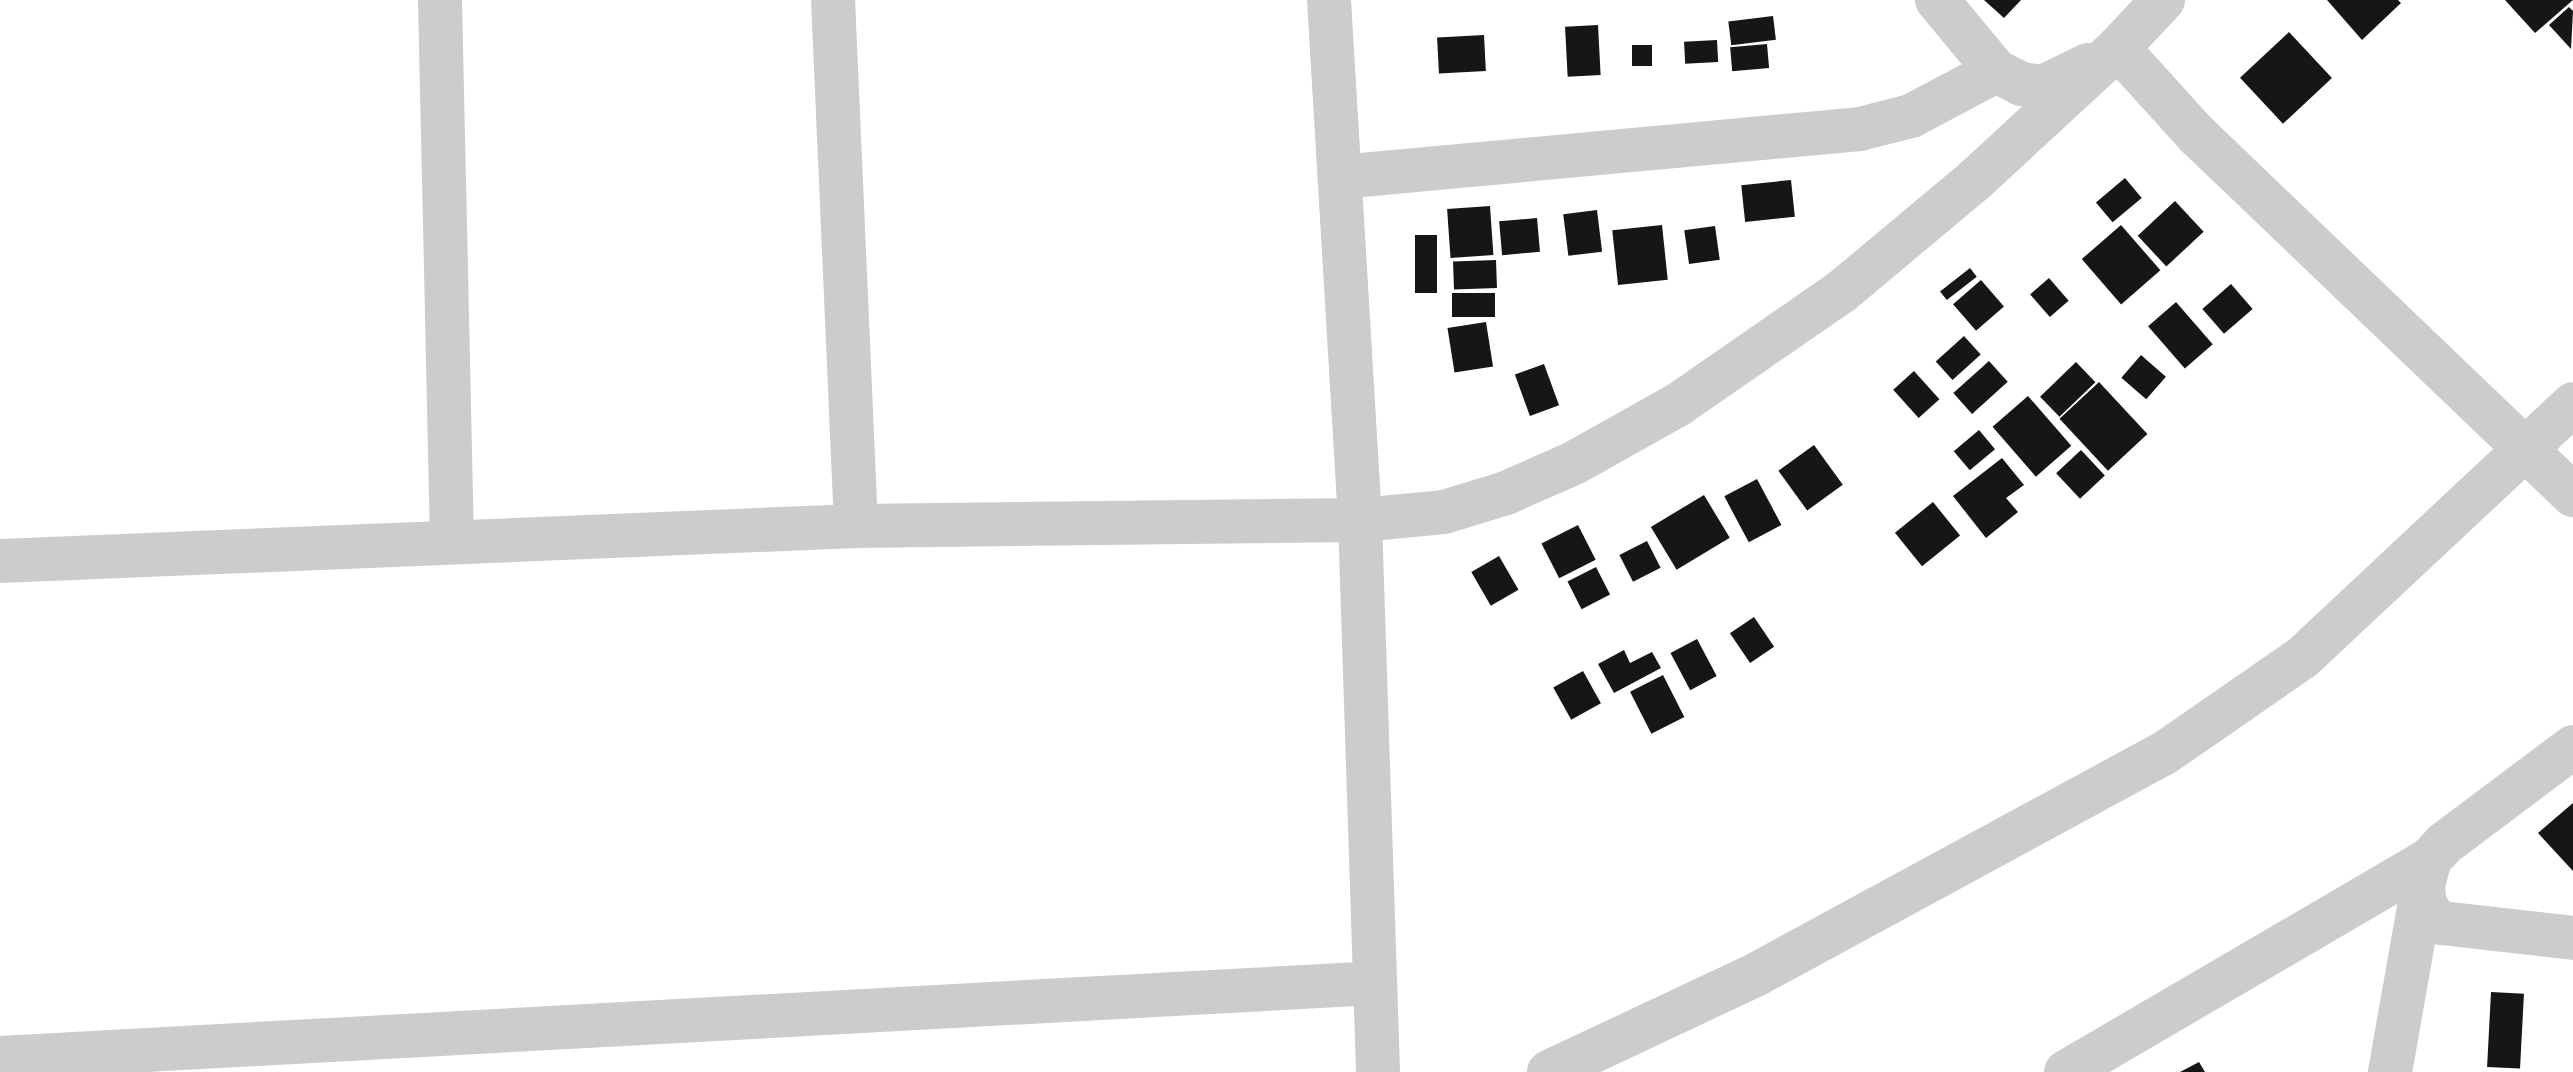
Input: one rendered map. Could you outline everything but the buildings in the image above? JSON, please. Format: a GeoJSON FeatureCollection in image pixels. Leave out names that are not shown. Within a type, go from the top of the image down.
{"type":"FeatureCollection","features":[{"type":"Feature","properties":{"kind":"street"},"geometry":{"type":"LineString","coordinates":[[440,0],[452,540]]}},
{"type":"Feature","properties":{"kind":"street"},"geometry":{"type":"LineString","coordinates":[[833,0],[856,526]]}},
{"type":"Feature","properties":{"kind":"street"},"geometry":{"type":"LineString","coordinates":[[1329,0],[1360,520],[1378,1072]]}},
{"type":"Feature","properties":{"kind":"street"},"geometry":{"type":"LineString","coordinates":[[1937,0],[1996,71],[2021,84],[2043,87],[2118,48]]}},
{"type":"Feature","properties":{"kind":"street"},"geometry":{"type":"LineString","coordinates":[[0,561],[452,540],[856,526],[1360,520],[1444,512],[1506,493],[1574,463],[1679,404],[1841,292],[1976,179],[2118,48],[2163,0]]}},
{"type":"Feature","properties":{"kind":"street"},"geometry":{"type":"LineString","coordinates":[[2118,48],[2197,135],[2573,495]]}},
{"type":"Feature","properties":{"kind":"street"},"geometry":{"type":"LineString","coordinates":[[1340,177],[1860,129],[1911,116],[1996,71]]}},
{"type":"Feature","properties":{"kind":"street"},"geometry":{"type":"LineString","coordinates":[[1549,1072],[1757,974],[2163,754],[2303,657],[2573,404]]}},
{"type":"Feature","properties":{"kind":"street"},"geometry":{"type":"LineString","coordinates":[[2066,1072],[2426,872],[2573,747]]}},
{"type":"Feature","properties":{"kind":"street"},"geometry":{"type":"LineString","coordinates":[[2426,872],[2428,909],[2442,923],[2573,938]]}},
{"type":"Feature","properties":{"kind":"street"},"geometry":{"type":"LineString","coordinates":[[2390,1072],[2426,872]]}},
{"type":"Feature","properties":{"kind":"street"},"geometry":{"type":"LineString","coordinates":[[0,1058],[1374,983]]}}]}
